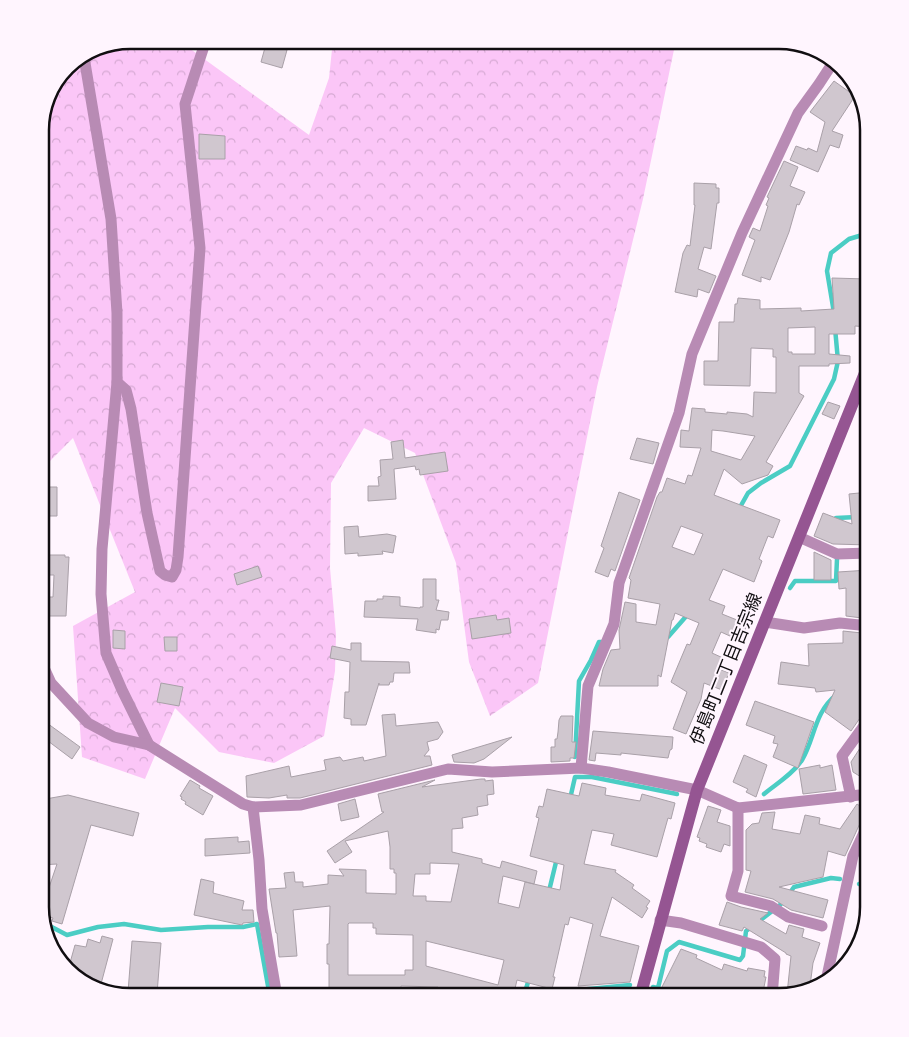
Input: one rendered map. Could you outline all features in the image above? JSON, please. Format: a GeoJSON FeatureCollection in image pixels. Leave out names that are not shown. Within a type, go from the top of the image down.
{"type":"FeatureCollection","features":[{"type":"Feature","properties":{"kind":"street"},"geometry":{"type":"LineString","coordinates":[[117,382],[126,390],[131,408],[147,513],[160,571],[172,577],[176,570],[178,557],[200,248],[185,104],[203,49]]}},
{"type":"Feature","properties":{"kind":"street"},"geometry":{"type":"LineString","coordinates":[[85,63],[112,219],[117,313],[117,382],[102,549],[102,594],[106,653],[149,745]]}},
{"type":"Feature","properties":{"kind":"street"},"geometry":{"type":"LineString","coordinates":[[582,768],[588,686],[614,624],[619,583],[679,413],[692,354],[742,233],[798,113],[830,67]]}},
{"type":"Feature","properties":{"kind":"street","name":"伊島町二丁目吉宗線"},"geometry":{"type":"LineString","coordinates":[[643,988],[696,790],[860,385]]}},
{"type":"Feature","properties":{"kind":"street"},"geometry":{"type":"LineString","coordinates":[[799,537],[837,554],[860,553]]}},
{"type":"Feature","properties":{"kind":"street"},"geometry":{"type":"LineString","coordinates":[[765,622],[804,628],[840,623],[860,625]]}},
{"type":"Feature","properties":{"kind":"street"},"geometry":{"type":"LineString","coordinates":[[49,679],[88,723],[114,737],[149,745],[242,804],[253,807],[301,805],[448,770],[492,772],[582,768],[696,790],[738,808],[860,796]]}},
{"type":"Feature","properties":{"kind":"street"},"geometry":{"type":"LineString","coordinates":[[851,797],[842,756],[860,731]]}},
{"type":"Feature","properties":{"kind":"street"},"geometry":{"type":"LineString","coordinates":[[253,807],[262,909],[275,988]]}},
{"type":"Feature","properties":{"kind":"street"},"geometry":{"type":"LineString","coordinates":[[738,808],[738,871],[731,896],[775,909],[788,917],[822,926]]}},
{"type":"Feature","properties":{"kind":"street"},"geometry":{"type":"LineString","coordinates":[[828,972],[853,856],[860,841]]}},
{"type":"Feature","properties":{"kind":"street"},"geometry":{"type":"LineString","coordinates":[[660,920],[681,923],[761,947],[775,959],[773,988]]}},
{"type":"Feature","properties":{"kind":"green space"},"geometry":{"type":"Polygon","coordinates":[[[119,49],[190,49],[309,135],[329,78],[332,49],[674,49],[643,199],[597,387],[538,683],[490,716],[469,662],[456,563],[415,453],[364,428],[331,483],[330,568],[336,635],[335,671],[324,736],[274,763],[219,752],[175,708],[145,779],[82,757],[73,626],[135,592],[73,438],[49,462],[49,125],[57,94],[76,69],[89,60],[119,49]]]}},
{"type":"Feature","properties":{"kind":"building"},"geometry":{"type":"Polygon","coordinates":[[[265,49],[287,50],[282,68],[261,62],[265,49]]]}},
{"type":"Feature","properties":{"kind":"building"},"geometry":{"type":"Polygon","coordinates":[[[834,81],[852,94],[854,98],[832,131],[843,135],[839,148],[830,145],[818,172],[790,160],[796,146],[817,152],[825,122],[810,112],[834,81]]]}},
{"type":"Feature","properties":{"kind":"building"},"geometry":{"type":"Polygon","coordinates":[[[199,134],[225,136],[225,159],[199,159],[199,134]]]}},
{"type":"Feature","properties":{"kind":"building"},"geometry":{"type":"Polygon","coordinates":[[[784,161],[798,167],[790,186],[805,192],[799,205],[797,204],[789,232],[770,280],[761,277],[761,282],[742,275],[755,240],[749,237],[753,228],[760,231],[768,206],[766,205],[769,198],[767,197],[784,161]]]}},
{"type":"Feature","properties":{"kind":"building"},"geometry":{"type":"Polygon","coordinates":[[[694,183],[716,184],[716,188],[719,188],[719,203],[717,203],[711,249],[704,247],[698,269],[716,276],[709,293],[698,289],[697,297],[675,292],[683,253],[687,245],[690,246],[695,205],[694,183]]]}},
{"type":"Feature","properties":{"kind":"building"},"geometry":{"type":"Polygon","coordinates":[[[832,278],[860,279],[860,326],[855,326],[855,334],[829,334],[829,354],[850,356],[850,363],[829,364],[829,366],[799,366],[799,393],[804,396],[766,462],[773,466],[768,475],[742,484],[724,469],[714,495],[780,520],[773,538],[768,536],[759,559],[762,561],[754,582],[723,569],[709,600],[725,606],[722,614],[747,624],[741,641],[721,632],[712,653],[723,658],[719,669],[729,673],[722,690],[704,683],[701,699],[686,734],[673,729],[687,692],[671,682],[687,644],[690,645],[699,623],[675,613],[661,677],[658,675],[658,686],[599,686],[603,669],[611,650],[620,649],[619,630],[625,602],[636,604],[636,622],[656,625],[660,604],[628,598],[631,580],[629,578],[657,497],[662,492],[667,478],[685,484],[688,475],[692,476],[701,448],[680,447],[681,430],[689,431],[692,408],[705,409],[705,412],[747,414],[753,417],[754,392],[776,393],[776,357],[773,357],[773,349],[751,348],[750,386],[704,385],[704,361],[718,361],[719,322],[734,322],[735,304],[737,304],[738,298],[760,300],[760,309],[801,308],[801,311],[834,309],[832,278]],[[815,327],[788,328],[788,352],[792,352],[792,354],[815,354],[815,327]],[[712,430],[711,451],[741,460],[755,436],[723,431],[712,430]],[[681,526],[672,547],[694,555],[703,534],[681,526]]]}},
{"type":"Feature","properties":{"kind":"building"},"geometry":{"type":"Polygon","coordinates":[[[828,402],[840,406],[834,419],[822,414],[828,402]]]}},
{"type":"Feature","properties":{"kind":"building"},"geometry":{"type":"Polygon","coordinates":[[[637,438],[659,443],[653,464],[630,459],[637,438]]]}},
{"type":"Feature","properties":{"kind":"building"},"geometry":{"type":"Polygon","coordinates":[[[403,440],[405,458],[445,452],[448,471],[420,475],[419,469],[416,470],[415,466],[394,469],[396,499],[368,501],[368,486],[379,486],[378,477],[381,476],[380,460],[393,459],[391,442],[403,440]]]}},
{"type":"Feature","properties":{"kind":"building"},"geometry":{"type":"Polygon","coordinates":[[[49,487],[57,487],[57,516],[49,516],[49,487]]]}},
{"type":"Feature","properties":{"kind":"building"},"geometry":{"type":"Polygon","coordinates":[[[619,492],[640,500],[615,571],[611,569],[608,577],[595,572],[604,548],[601,546],[619,492]]]}},
{"type":"Feature","properties":{"kind":"building"},"geometry":{"type":"Polygon","coordinates":[[[860,493],[860,545],[833,544],[814,536],[823,513],[852,524],[849,494],[860,493]]]}},
{"type":"Feature","properties":{"kind":"building"},"geometry":{"type":"Polygon","coordinates":[[[358,526],[359,537],[387,534],[396,536],[393,553],[382,551],[383,554],[358,556],[358,553],[345,554],[344,527],[358,526]]]}},
{"type":"Feature","properties":{"kind":"building"},"geometry":{"type":"Polygon","coordinates":[[[814,552],[831,560],[831,580],[814,580],[814,552]]]}},
{"type":"Feature","properties":{"kind":"building"},"geometry":{"type":"Polygon","coordinates":[[[49,555],[65,555],[65,557],[69,557],[66,616],[49,616],[49,597],[53,597],[54,575],[49,575],[49,555]]]}},
{"type":"Feature","properties":{"kind":"building"},"geometry":{"type":"Polygon","coordinates":[[[258,566],[262,577],[237,585],[234,574],[258,566]]]}},
{"type":"Feature","properties":{"kind":"building"},"geometry":{"type":"Polygon","coordinates":[[[860,571],[860,618],[846,616],[846,588],[839,589],[838,572],[860,571]]]}},
{"type":"Feature","properties":{"kind":"building"},"geometry":{"type":"Polygon","coordinates":[[[423,579],[436,579],[436,600],[439,600],[436,610],[449,612],[448,620],[441,620],[439,630],[436,629],[436,633],[416,630],[418,619],[364,617],[365,601],[377,601],[377,599],[383,599],[383,596],[400,597],[400,606],[423,607],[423,579]]]}},
{"type":"Feature","properties":{"kind":"building"},"geometry":{"type":"Polygon","coordinates":[[[496,615],[497,620],[509,618],[511,633],[472,639],[469,619],[496,615]]]}},
{"type":"Feature","properties":{"kind":"building"},"geometry":{"type":"Polygon","coordinates":[[[113,630],[125,631],[125,649],[113,648],[113,630]]]}},
{"type":"Feature","properties":{"kind":"building"},"geometry":{"type":"Polygon","coordinates":[[[843,631],[860,633],[860,718],[851,731],[825,712],[835,690],[816,692],[815,688],[778,684],[781,662],[809,666],[808,644],[843,643],[843,631]]]}},
{"type":"Feature","properties":{"kind":"building"},"geometry":{"type":"Polygon","coordinates":[[[164,637],[177,637],[177,651],[165,651],[164,637]]]}},
{"type":"Feature","properties":{"kind":"building"},"geometry":{"type":"Polygon","coordinates":[[[351,643],[361,643],[361,661],[409,662],[410,673],[394,673],[393,682],[390,682],[389,685],[379,685],[379,683],[366,725],[351,725],[351,719],[344,718],[345,692],[349,692],[350,662],[330,658],[332,646],[351,650],[351,643]]]}},
{"type":"Feature","properties":{"kind":"building"},"geometry":{"type":"Polygon","coordinates":[[[161,683],[183,687],[179,706],[157,702],[161,683]]]}},
{"type":"Feature","properties":{"kind":"building"},"geometry":{"type":"Polygon","coordinates":[[[755,701],[814,722],[798,768],[773,757],[778,744],[773,743],[775,736],[746,725],[755,701]]]}},
{"type":"Feature","properties":{"kind":"building"},"geometry":{"type":"Polygon","coordinates":[[[395,714],[396,726],[438,722],[443,732],[438,739],[427,742],[429,750],[424,756],[430,756],[432,765],[300,798],[287,798],[287,795],[269,798],[247,797],[246,776],[289,766],[291,777],[326,770],[324,760],[340,757],[343,761],[363,757],[364,761],[386,756],[382,715],[395,714]]]}},
{"type":"Feature","properties":{"kind":"building"},"geometry":{"type":"Polygon","coordinates":[[[561,716],[573,716],[572,742],[576,742],[574,758],[570,758],[570,761],[551,762],[551,747],[555,747],[555,739],[557,739],[561,716]]]}},
{"type":"Feature","properties":{"kind":"building"},"geometry":{"type":"Polygon","coordinates":[[[49,725],[80,747],[72,759],[49,742],[49,725]]]}},
{"type":"Feature","properties":{"kind":"building"},"geometry":{"type":"Polygon","coordinates":[[[593,731],[673,737],[672,749],[668,758],[621,753],[621,755],[596,753],[595,761],[589,760],[593,731]]]}},
{"type":"Feature","properties":{"kind":"building"},"geometry":{"type":"Polygon","coordinates":[[[512,737],[484,759],[474,763],[454,762],[452,755],[512,737]]]}},
{"type":"Feature","properties":{"kind":"building"},"geometry":{"type":"Polygon","coordinates":[[[860,748],[860,776],[853,772],[851,762],[860,748]]]}},
{"type":"Feature","properties":{"kind":"building"},"geometry":{"type":"Polygon","coordinates":[[[744,755],[767,765],[756,797],[746,792],[748,789],[733,782],[744,755]]]}},
{"type":"Feature","properties":{"kind":"building"},"geometry":{"type":"Polygon","coordinates":[[[820,765],[820,768],[832,765],[836,790],[803,794],[799,769],[820,765]]]}},
{"type":"Feature","properties":{"kind":"building"},"geometry":{"type":"Polygon","coordinates":[[[481,779],[485,779],[485,781],[493,780],[494,794],[487,795],[488,805],[477,807],[478,815],[462,818],[463,828],[452,829],[452,852],[482,859],[482,863],[500,868],[502,861],[537,871],[534,884],[503,876],[498,903],[519,908],[525,882],[560,890],[564,865],[530,856],[539,818],[536,817],[539,806],[543,807],[547,789],[579,796],[582,783],[606,788],[605,795],[640,801],[642,794],[675,803],[671,819],[668,818],[657,857],[611,845],[614,834],[592,830],[584,864],[616,870],[615,872],[634,885],[632,888],[650,901],[642,918],[612,897],[600,936],[639,946],[630,982],[578,986],[593,924],[570,917],[568,925],[565,924],[552,988],[517,980],[515,988],[401,986],[401,988],[329,988],[327,944],[329,944],[330,906],[293,910],[297,956],[279,957],[277,933],[269,889],[286,888],[284,873],[294,872],[295,882],[303,882],[303,887],[328,884],[328,875],[344,876],[339,869],[366,870],[366,893],[396,894],[396,873],[394,873],[394,869],[390,869],[388,831],[345,841],[352,852],[335,863],[327,851],[384,812],[382,812],[378,794],[435,780],[422,787],[481,779]],[[430,863],[430,874],[415,874],[413,896],[426,896],[426,901],[451,902],[459,864],[430,863]],[[349,923],[348,975],[405,975],[405,970],[413,970],[413,935],[376,934],[376,928],[373,928],[373,923],[349,923]],[[426,941],[426,966],[498,985],[504,960],[426,941]]]}},
{"type":"Feature","properties":{"kind":"building"},"geometry":{"type":"Polygon","coordinates":[[[190,780],[213,796],[203,815],[185,804],[186,802],[181,799],[182,797],[180,796],[190,780]]]}},
{"type":"Feature","properties":{"kind":"building"},"geometry":{"type":"Polygon","coordinates":[[[68,795],[139,813],[133,836],[91,825],[62,924],[52,921],[53,918],[50,917],[49,888],[57,864],[49,864],[49,798],[68,795]]]}},
{"type":"Feature","properties":{"kind":"building"},"geometry":{"type":"Polygon","coordinates":[[[355,799],[359,817],[341,821],[338,804],[355,799]]]}},
{"type":"Feature","properties":{"kind":"building"},"geometry":{"type":"Polygon","coordinates":[[[857,804],[860,806],[860,823],[845,856],[828,851],[823,877],[779,887],[828,900],[823,918],[791,910],[773,899],[745,892],[751,871],[746,870],[746,830],[752,824],[759,823],[762,813],[775,812],[772,829],[800,834],[805,815],[820,818],[819,824],[840,829],[857,804]]]}},
{"type":"Feature","properties":{"kind":"building"},"geometry":{"type":"Polygon","coordinates":[[[708,806],[721,810],[717,822],[730,826],[730,846],[724,844],[721,852],[706,847],[707,844],[699,841],[700,838],[697,837],[708,806]]]}},
{"type":"Feature","properties":{"kind":"building"},"geometry":{"type":"Polygon","coordinates":[[[238,837],[238,842],[249,841],[250,853],[205,856],[205,839],[238,837]]]}},
{"type":"Feature","properties":{"kind":"building"},"geometry":{"type":"Polygon","coordinates":[[[201,879],[214,882],[213,893],[244,901],[242,910],[253,910],[254,922],[243,923],[242,925],[194,915],[201,879]]]}},
{"type":"Feature","properties":{"kind":"building"},"geometry":{"type":"Polygon","coordinates":[[[727,902],[768,913],[760,919],[786,934],[789,925],[804,929],[802,937],[820,943],[813,963],[811,981],[788,987],[791,956],[744,927],[742,931],[719,925],[727,902]]]}},
{"type":"Feature","properties":{"kind":"building"},"geometry":{"type":"Polygon","coordinates":[[[102,936],[113,939],[101,982],[80,971],[70,961],[75,945],[86,947],[88,939],[100,943],[102,936]]]}},
{"type":"Feature","properties":{"kind":"building"},"geometry":{"type":"Polygon","coordinates":[[[132,941],[161,943],[157,988],[128,988],[132,941]]]}},
{"type":"Feature","properties":{"kind":"building"},"geometry":{"type":"Polygon","coordinates":[[[681,949],[697,955],[696,958],[722,970],[724,964],[747,971],[748,968],[765,971],[764,977],[766,977],[764,988],[662,987],[681,949]]]}},
{"type":"Feature","properties":{"kind":"waterway"},"geometry":{"type":"LineString","coordinates":[[834,313],[827,271],[831,253],[849,239],[860,236]]}},
{"type":"Feature","properties":{"kind":"waterway"},"geometry":{"type":"LineString","coordinates":[[739,509],[748,493],[790,466],[834,379],[838,361],[835,328]]}},
{"type":"Feature","properties":{"kind":"waterway"},"geometry":{"type":"LineString","coordinates":[[836,521],[836,518],[857,517]]}},
{"type":"Feature","properties":{"kind":"waterway"},"geometry":{"type":"LineString","coordinates":[[790,588],[795,581],[836,581],[837,559]]}},
{"type":"Feature","properties":{"kind":"waterway"},"geometry":{"type":"LineString","coordinates":[[664,639],[689,613]]}},
{"type":"Feature","properties":{"kind":"waterway"},"geometry":{"type":"LineString","coordinates":[[575,757],[579,681],[599,642],[602,642]]}},
{"type":"Feature","properties":{"kind":"waterway"},"geometry":{"type":"LineString","coordinates":[[764,794],[789,774],[802,760],[823,710],[836,695]]}},
{"type":"Feature","properties":{"kind":"waterway"},"geometry":{"type":"LineString","coordinates":[[570,799],[575,777],[592,777],[677,794]]}},
{"type":"Feature","properties":{"kind":"waterway"},"geometry":{"type":"LineString","coordinates":[[549,891],[557,858]]}},
{"type":"Feature","properties":{"kind":"waterway"},"geometry":{"type":"LineString","coordinates":[[789,894],[794,887],[831,878],[840,879]]}},
{"type":"Feature","properties":{"kind":"waterway"},"geometry":{"type":"LineString","coordinates":[[758,922],[784,900]]}},
{"type":"Feature","properties":{"kind":"waterway"},"geometry":{"type":"LineString","coordinates":[[51,927],[67,935],[98,927],[124,924],[161,930],[243,927],[257,924],[268,988]]}},
{"type":"Feature","properties":{"kind":"waterway"},"geometry":{"type":"LineString","coordinates":[[653,987],[658,988],[667,951],[679,942],[740,960],[743,956],[746,931],[752,927]]}},
{"type":"Feature","properties":{"kind":"waterway"},"geometry":{"type":"LineString","coordinates":[[526,988],[529,979]]}},
{"type":"Feature","properties":{"kind":"waterway"},"geometry":{"type":"LineString","coordinates":[[599,988],[630,985]]}}]}
